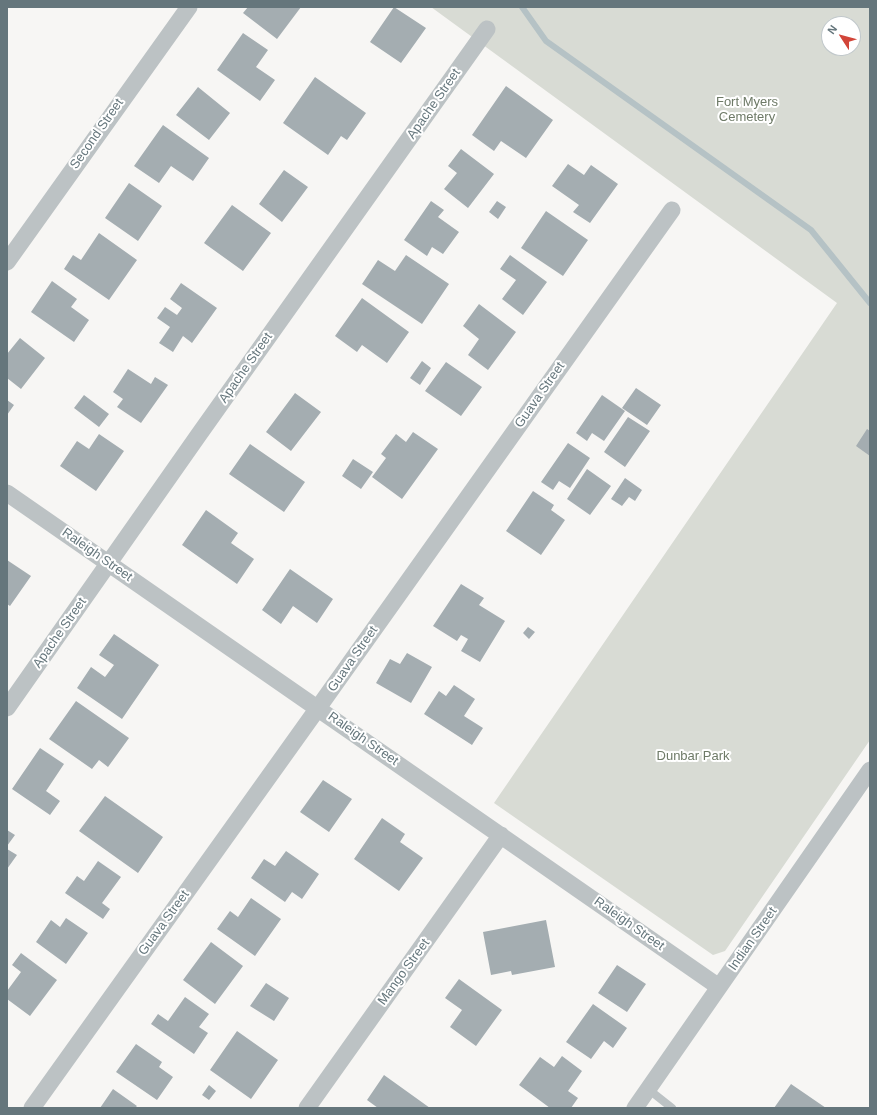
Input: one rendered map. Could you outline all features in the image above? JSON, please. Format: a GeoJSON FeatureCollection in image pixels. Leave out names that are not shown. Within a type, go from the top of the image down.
{"type":"FeatureCollection","features":[{"type":"Feature","properties":{"kind":"street","name":"Second Street"},"geometry":{"type":"LineString","coordinates":[[7,262],[189,7]]}},
{"type":"Feature","properties":{"kind":"street","name":"Apache Street"},"geometry":{"type":"LineString","coordinates":[[7,708],[108,563],[487,29]]}},
{"type":"Feature","properties":{"kind":"street","name":"Guava Street"},"geometry":{"type":"LineString","coordinates":[[32,1108],[672,210]]}},
{"type":"Feature","properties":{"kind":"street","name":"Raleigh Street"},"geometry":{"type":"LineString","coordinates":[[7,493],[719,987]]}},
{"type":"Feature","properties":{"kind":"street","name":"Indian Street"},"geometry":{"type":"LineString","coordinates":[[635,1108],[870,770]]}},
{"type":"Feature","properties":{"kind":"street","name":"Mango Street"},"geometry":{"type":"LineString","coordinates":[[307,1108],[501,835]]}},
{"type":"Feature","properties":{"kind":"lane"},"geometry":{"type":"LineString","coordinates":[[648,1089],[672,1108]]}},
{"type":"Feature","properties":{"kind":"green space","name":"Dunbar Park"},"geometry":{"type":"Polygon","coordinates":[[[431,7],[870,7],[870,740],[725,951],[713,955],[494,803],[837,303],[431,7]]]}},
{"type":"Feature","properties":{"kind":"building"},"geometry":{"type":"Polygon","coordinates":[[[248,7],[301,7],[277,39],[243,13],[248,7]]]}},
{"type":"Feature","properties":{"kind":"building"},"geometry":{"type":"Polygon","coordinates":[[[394,7],[426,28],[401,63],[370,42],[394,7]]]}},
{"type":"Feature","properties":{"kind":"building"},"geometry":{"type":"Polygon","coordinates":[[[243,33],[268,50],[256,67],[275,80],[260,101],[217,70],[243,33]]]}},
{"type":"Feature","properties":{"kind":"building"},"geometry":{"type":"Polygon","coordinates":[[[315,77],[366,113],[347,140],[341,136],[328,155],[283,123],[315,77]]]}},
{"type":"Feature","properties":{"kind":"building"},"geometry":{"type":"Polygon","coordinates":[[[506,86],[553,120],[526,158],[501,141],[494,151],[472,135],[506,86]]]}},
{"type":"Feature","properties":{"kind":"building"},"geometry":{"type":"Polygon","coordinates":[[[198,87],[230,113],[209,140],[176,115],[198,87]]]}},
{"type":"Feature","properties":{"kind":"building"},"geometry":{"type":"Polygon","coordinates":[[[163,125],[209,158],[193,181],[171,166],[159,183],[134,166],[163,125]]]}},
{"type":"Feature","properties":{"kind":"building"},"geometry":{"type":"Polygon","coordinates":[[[461,149],[494,174],[468,208],[444,189],[457,173],[448,166],[461,149]]]}},
{"type":"Feature","properties":{"kind":"building"},"geometry":{"type":"Polygon","coordinates":[[[568,164],[584,175],[591,165],[618,184],[590,223],[573,212],[579,205],[552,186],[568,164]]]}},
{"type":"Feature","properties":{"kind":"building"},"geometry":{"type":"Polygon","coordinates":[[[284,170],[308,187],[282,222],[259,204],[284,170]]]}},
{"type":"Feature","properties":{"kind":"building"},"geometry":{"type":"Polygon","coordinates":[[[129,183],[162,206],[138,241],[105,218],[129,183]]]}},
{"type":"Feature","properties":{"kind":"building"},"geometry":{"type":"Polygon","coordinates":[[[431,201],[444,210],[438,217],[459,232],[443,254],[432,247],[427,256],[404,240],[431,201]]]}},
{"type":"Feature","properties":{"kind":"building"},"geometry":{"type":"Polygon","coordinates":[[[497,201],[506,207],[498,219],[489,212],[497,201]]]}},
{"type":"Feature","properties":{"kind":"building"},"geometry":{"type":"Polygon","coordinates":[[[232,205],[271,233],[243,271],[204,243],[232,205]]]}},
{"type":"Feature","properties":{"kind":"building"},"geometry":{"type":"Polygon","coordinates":[[[546,211],[588,240],[563,276],[521,248],[546,211]]]}},
{"type":"Feature","properties":{"kind":"building"},"geometry":{"type":"Polygon","coordinates":[[[99,233],[137,260],[109,300],[64,269],[73,255],[81,260],[99,233]]]}},
{"type":"Feature","properties":{"kind":"building"},"geometry":{"type":"Polygon","coordinates":[[[406,255],[449,284],[422,324],[362,284],[378,260],[395,271],[406,255]]]}},
{"type":"Feature","properties":{"kind":"building"},"geometry":{"type":"Polygon","coordinates":[[[510,255],[547,282],[523,315],[502,299],[516,280],[500,269],[510,255]]]}},
{"type":"Feature","properties":{"kind":"building"},"geometry":{"type":"Polygon","coordinates":[[[52,281],[77,299],[71,307],[89,320],[74,342],[31,312],[52,281]]]}},
{"type":"Feature","properties":{"kind":"building"},"geometry":{"type":"Polygon","coordinates":[[[181,283],[217,308],[192,343],[183,336],[173,352],[159,343],[170,327],[157,318],[165,307],[177,315],[182,308],[170,299],[181,283]]]}},
{"type":"Feature","properties":{"kind":"building"},"geometry":{"type":"Polygon","coordinates":[[[362,298],[409,332],[387,363],[362,345],[357,352],[335,336],[362,298]]]}},
{"type":"Feature","properties":{"kind":"building"},"geometry":{"type":"Polygon","coordinates":[[[479,304],[516,332],[488,370],[468,355],[479,339],[463,326],[479,304]]]}},
{"type":"Feature","properties":{"kind":"building"},"geometry":{"type":"Polygon","coordinates":[[[20,338],[45,358],[21,389],[7,378],[7,354],[20,338]]]}},
{"type":"Feature","properties":{"kind":"building"},"geometry":{"type":"Polygon","coordinates":[[[422,361],[431,368],[420,385],[410,378],[422,361]]]}},
{"type":"Feature","properties":{"kind":"building"},"geometry":{"type":"Polygon","coordinates":[[[446,362],[482,387],[461,416],[425,391],[446,362]]]}},
{"type":"Feature","properties":{"kind":"building"},"geometry":{"type":"Polygon","coordinates":[[[128,369],[151,384],[155,377],[168,385],[141,423],[117,407],[123,399],[113,392],[128,369]]]}},
{"type":"Feature","properties":{"kind":"building"},"geometry":{"type":"Polygon","coordinates":[[[636,388],[661,405],[647,425],[622,408],[636,388]]]}},
{"type":"Feature","properties":{"kind":"building"},"geometry":{"type":"Polygon","coordinates":[[[295,393],[321,412],[291,451],[266,432],[295,393]]]}},
{"type":"Feature","properties":{"kind":"building"},"geometry":{"type":"Polygon","coordinates":[[[84,395],[109,414],[99,427],[74,408],[84,395]]]}},
{"type":"Feature","properties":{"kind":"building"},"geometry":{"type":"Polygon","coordinates":[[[602,395],[625,411],[604,441],[592,433],[587,441],[576,433],[602,395]]]}},
{"type":"Feature","properties":{"kind":"building"},"geometry":{"type":"Polygon","coordinates":[[[7,400],[14,405],[7,415],[7,400]]]}},
{"type":"Feature","properties":{"kind":"building"},"geometry":{"type":"Polygon","coordinates":[[[628,417],[650,431],[625,467],[604,452],[628,417]]]}},
{"type":"Feature","properties":{"kind":"building"},"geometry":{"type":"Polygon","coordinates":[[[867,429],[870,431],[870,456],[856,446],[867,429]]]}},
{"type":"Feature","properties":{"kind":"building"},"geometry":{"type":"Polygon","coordinates":[[[413,432],[438,449],[402,499],[372,477],[386,458],[381,454],[396,434],[406,442],[413,432]]]}},
{"type":"Feature","properties":{"kind":"building"},"geometry":{"type":"Polygon","coordinates":[[[99,434],[124,451],[96,491],[60,466],[77,441],[89,449],[99,434]]]}},
{"type":"Feature","properties":{"kind":"building"},"geometry":{"type":"Polygon","coordinates":[[[568,443],[590,458],[570,488],[559,481],[553,490],[541,482],[568,443]]]}},
{"type":"Feature","properties":{"kind":"building"},"geometry":{"type":"Polygon","coordinates":[[[250,444],[305,482],[284,512],[229,474],[250,444]]]}},
{"type":"Feature","properties":{"kind":"building"},"geometry":{"type":"Polygon","coordinates":[[[353,459],[373,472],[361,489],[342,476],[353,459]]]}},
{"type":"Feature","properties":{"kind":"building"},"geometry":{"type":"Polygon","coordinates":[[[587,469],[611,486],[590,515],[567,499],[587,469]]]}},
{"type":"Feature","properties":{"kind":"building"},"geometry":{"type":"Polygon","coordinates":[[[625,478],[642,490],[635,501],[629,497],[622,506],[611,499],[625,478]]]}},
{"type":"Feature","properties":{"kind":"building"},"geometry":{"type":"Polygon","coordinates":[[[533,491],[554,505],[551,510],[565,520],[541,555],[506,531],[533,491]]]}},
{"type":"Feature","properties":{"kind":"building"},"geometry":{"type":"Polygon","coordinates":[[[206,510],[238,533],[231,543],[254,559],[237,584],[182,545],[206,510]]]}},
{"type":"Feature","properties":{"kind":"building"},"geometry":{"type":"Polygon","coordinates":[[[7,560],[31,576],[10,606],[7,604],[7,560]]]}},
{"type":"Feature","properties":{"kind":"building"},"geometry":{"type":"Polygon","coordinates":[[[290,569],[333,599],[317,623],[293,606],[281,624],[262,610],[290,569]]]}},
{"type":"Feature","properties":{"kind":"building"},"geometry":{"type":"Polygon","coordinates":[[[461,584],[484,598],[479,605],[505,621],[480,662],[461,651],[468,639],[461,635],[457,641],[433,626],[461,584]]]}},
{"type":"Feature","properties":{"kind":"building"},"geometry":{"type":"Polygon","coordinates":[[[528,627],[535,632],[529,639],[523,633],[528,627]]]}},
{"type":"Feature","properties":{"kind":"building"},"geometry":{"type":"Polygon","coordinates":[[[114,634],[159,665],[122,719],[77,688],[91,667],[105,677],[114,665],[99,655],[114,634]]]}},
{"type":"Feature","properties":{"kind":"building"},"geometry":{"type":"Polygon","coordinates":[[[407,653],[432,667],[411,703],[376,683],[390,659],[400,664],[407,653]]]}},
{"type":"Feature","properties":{"kind":"building"},"geometry":{"type":"Polygon","coordinates":[[[454,685],[475,699],[464,716],[483,728],[472,745],[424,714],[439,691],[446,696],[454,685]]]}},
{"type":"Feature","properties":{"kind":"building"},"geometry":{"type":"Polygon","coordinates":[[[76,701],[129,738],[108,767],[99,760],[92,769],[49,739],[76,701]]]}},
{"type":"Feature","properties":{"kind":"building"},"geometry":{"type":"Polygon","coordinates":[[[40,748],[64,764],[46,791],[60,801],[50,815],[12,789],[40,748]]]}},
{"type":"Feature","properties":{"kind":"building"},"geometry":{"type":"Polygon","coordinates":[[[323,780],[352,799],[329,832],[300,812],[323,780]]]}},
{"type":"Feature","properties":{"kind":"building"},"geometry":{"type":"Polygon","coordinates":[[[105,796],[163,837],[138,873],[79,831],[105,796]]]}},
{"type":"Feature","properties":{"kind":"building"},"geometry":{"type":"Polygon","coordinates":[[[382,818],[405,834],[400,842],[423,858],[399,891],[354,859],[382,818]]]}},
{"type":"Feature","properties":{"kind":"building"},"geometry":{"type":"Polygon","coordinates":[[[7,830],[15,835],[7,846],[7,830]]]}},
{"type":"Feature","properties":{"kind":"building"},"geometry":{"type":"Polygon","coordinates":[[[7,849],[17,855],[7,869],[7,849]]]}},
{"type":"Feature","properties":{"kind":"building"},"geometry":{"type":"Polygon","coordinates":[[[286,851],[319,874],[302,899],[292,892],[285,902],[251,878],[264,859],[275,866],[286,851]]]}},
{"type":"Feature","properties":{"kind":"building"},"geometry":{"type":"Polygon","coordinates":[[[98,861],[121,877],[102,903],[110,909],[103,919],[65,893],[77,876],[84,881],[98,861]]]}},
{"type":"Feature","properties":{"kind":"building"},"geometry":{"type":"Polygon","coordinates":[[[251,898],[281,919],[255,956],[217,929],[230,911],[238,917],[251,898]]]}},
{"type":"Feature","properties":{"kind":"building"},"geometry":{"type":"Polygon","coordinates":[[[66,918],[88,933],[66,964],[36,942],[51,920],[60,927],[66,918]]]}},
{"type":"Feature","properties":{"kind":"building"},"geometry":{"type":"Polygon","coordinates":[[[546,920],[555,967],[512,975],[511,971],[491,975],[483,932],[546,920]]]}},
{"type":"Feature","properties":{"kind":"building"},"geometry":{"type":"Polygon","coordinates":[[[211,942],[243,966],[215,1004],[183,980],[211,942]]]}},
{"type":"Feature","properties":{"kind":"building"},"geometry":{"type":"Polygon","coordinates":[[[21,953],[57,980],[30,1016],[7,999],[7,991],[21,972],[12,965],[21,953]]]}},
{"type":"Feature","properties":{"kind":"building"},"geometry":{"type":"Polygon","coordinates":[[[617,965],[646,984],[627,1012],[598,993],[617,965]]]}},
{"type":"Feature","properties":{"kind":"building"},"geometry":{"type":"Polygon","coordinates":[[[459,979],[502,1010],[476,1046],[450,1027],[462,1010],[445,998],[459,979]]]}},
{"type":"Feature","properties":{"kind":"building"},"geometry":{"type":"Polygon","coordinates":[[[266,983],[289,998],[274,1021],[250,1006],[266,983]]]}},
{"type":"Feature","properties":{"kind":"building"},"geometry":{"type":"Polygon","coordinates":[[[185,997],[209,1014],[199,1027],[208,1033],[194,1054],[151,1024],[158,1014],[168,1021],[185,997]]]}},
{"type":"Feature","properties":{"kind":"building"},"geometry":{"type":"Polygon","coordinates":[[[593,1004],[627,1028],[613,1048],[604,1041],[591,1059],[566,1042],[593,1004]]]}},
{"type":"Feature","properties":{"kind":"building"},"geometry":{"type":"Polygon","coordinates":[[[237,1031],[278,1060],[251,1099],[210,1070],[237,1031]]]}},
{"type":"Feature","properties":{"kind":"building"},"geometry":{"type":"Polygon","coordinates":[[[136,1044],[162,1062],[159,1067],[173,1077],[157,1100],[116,1072],[136,1044]]]}},
{"type":"Feature","properties":{"kind":"building"},"geometry":{"type":"Polygon","coordinates":[[[562,1056],[582,1071],[568,1091],[578,1098],[571,1108],[550,1108],[519,1085],[540,1057],[554,1067],[562,1056]]]}},
{"type":"Feature","properties":{"kind":"building"},"geometry":{"type":"Polygon","coordinates":[[[384,1075],[430,1108],[378,1108],[367,1100],[384,1075]]]}},
{"type":"Feature","properties":{"kind":"building"},"geometry":{"type":"Polygon","coordinates":[[[791,1084],[826,1108],[774,1108],[791,1084]]]}},
{"type":"Feature","properties":{"kind":"building"},"geometry":{"type":"Polygon","coordinates":[[[209,1085],[216,1091],[209,1100],[202,1095],[209,1085]]]}},
{"type":"Feature","properties":{"kind":"building"},"geometry":{"type":"Polygon","coordinates":[[[113,1089],[137,1106],[135,1108],[100,1108],[113,1089]]]}},
{"type":"Feature","properties":{"kind":"waterway"},"geometry":{"type":"LineString","coordinates":[[522,7],[546,41],[811,230],[870,303]]}},
{"type":"Feature","properties":{"kind":"park label","name":"Fort Myers Cemetery"},"geometry":{"type":"Point","coordinates":[747,110]}}]}
